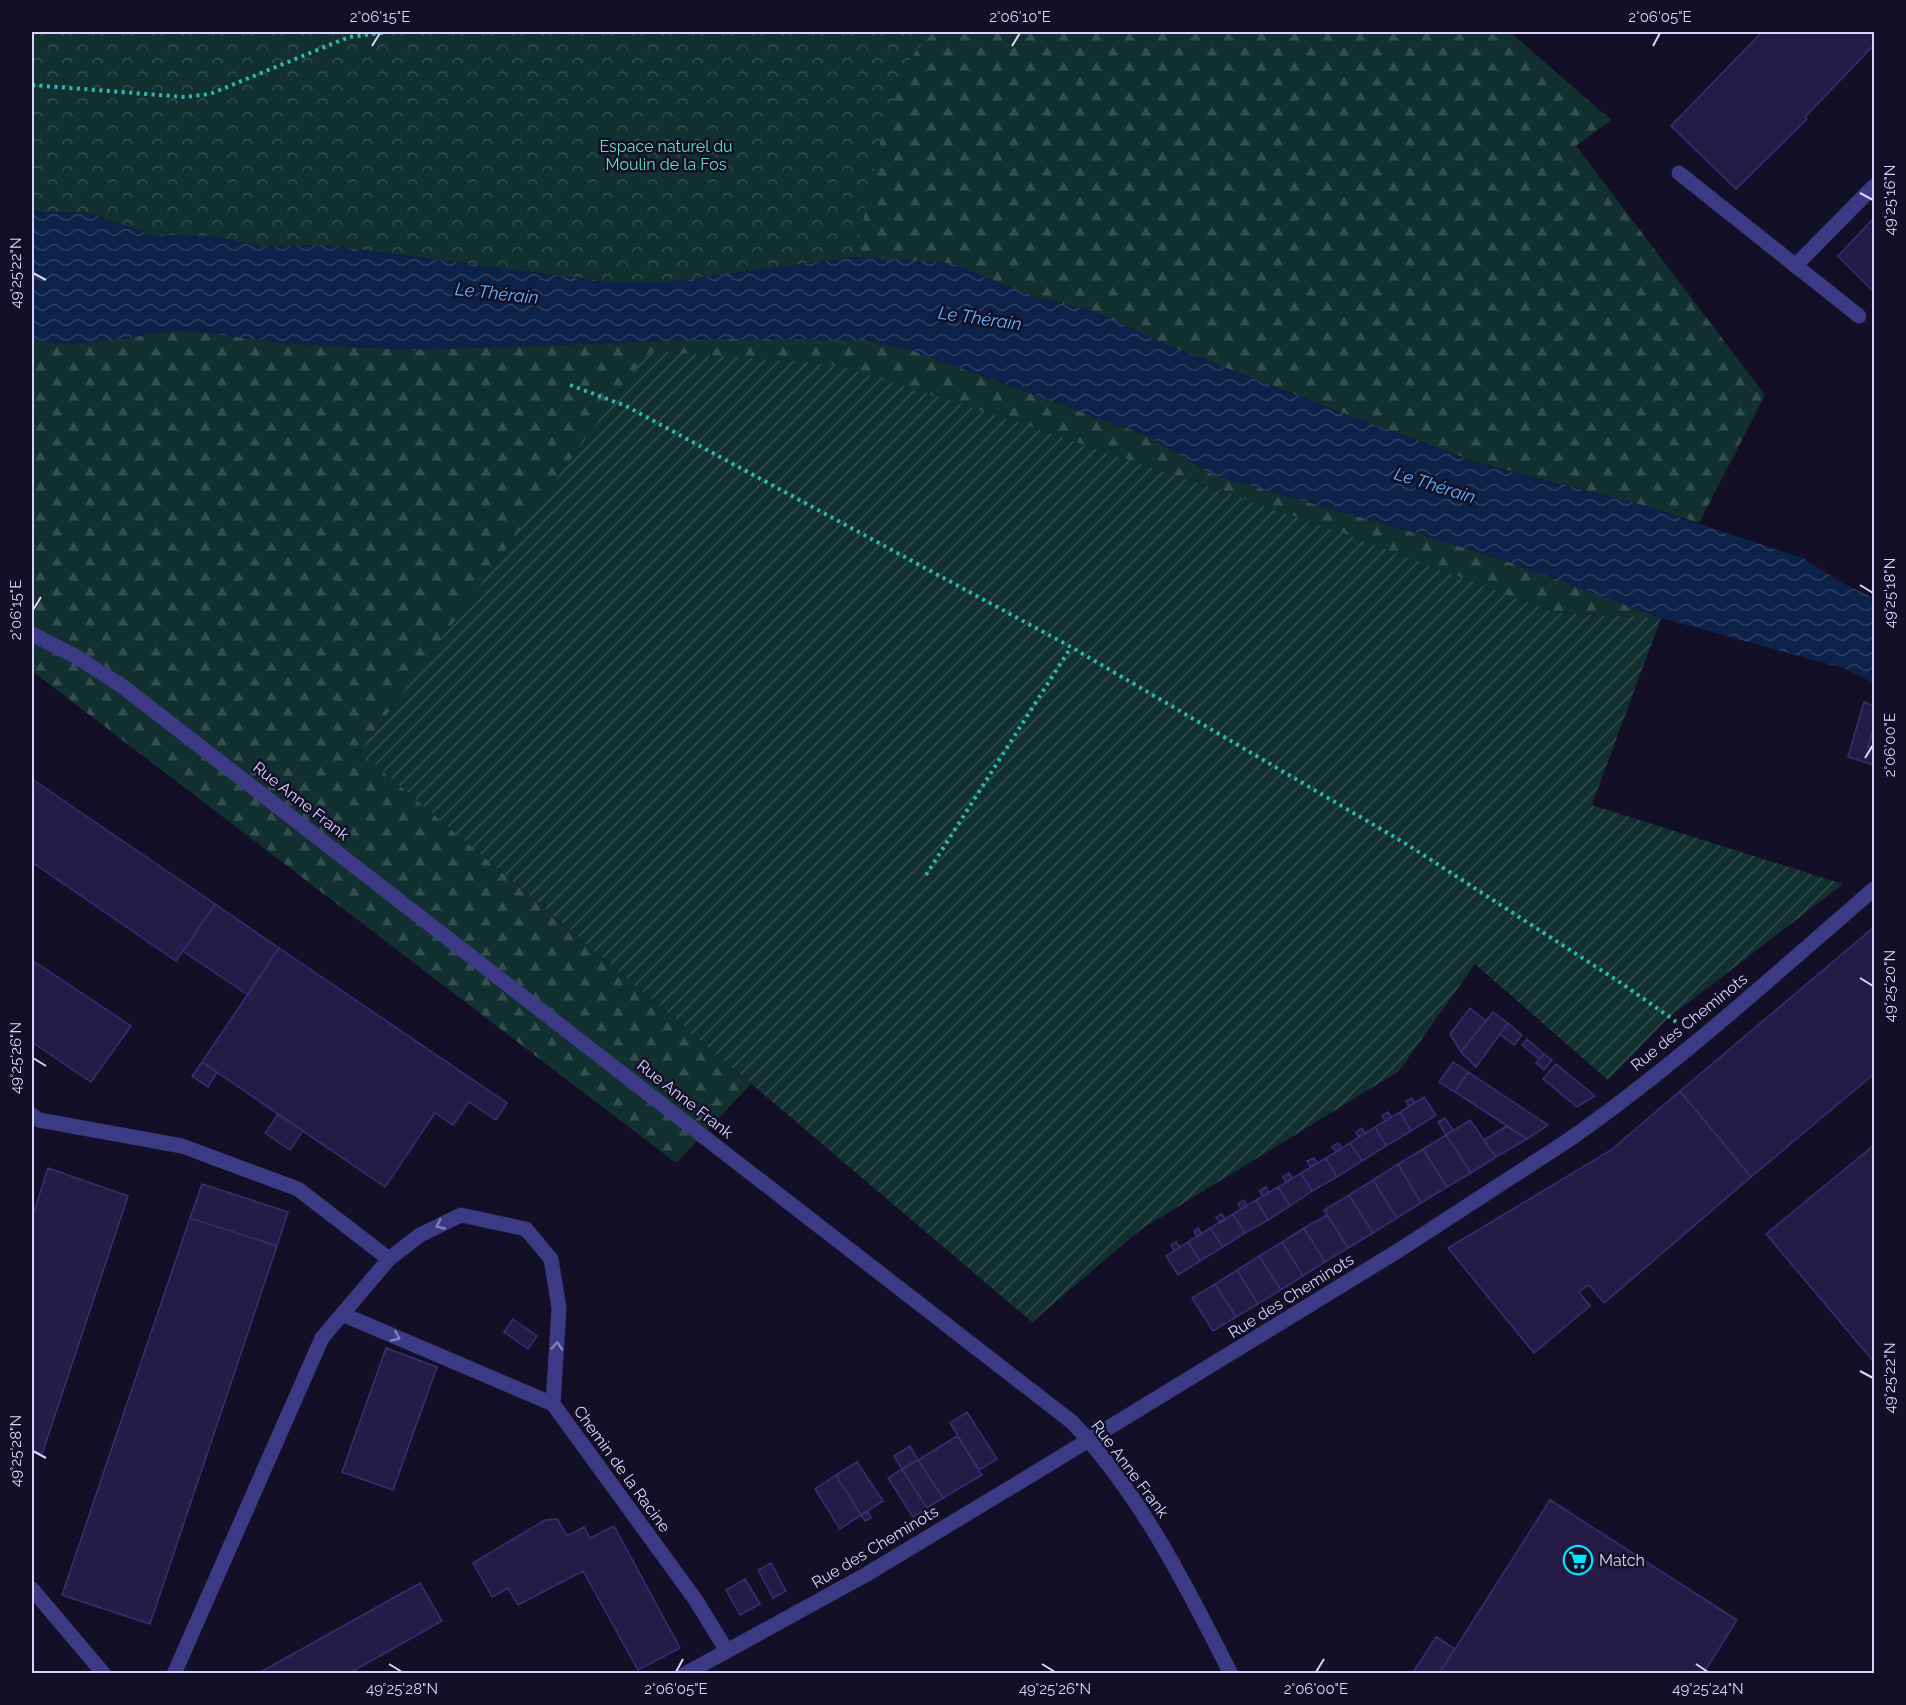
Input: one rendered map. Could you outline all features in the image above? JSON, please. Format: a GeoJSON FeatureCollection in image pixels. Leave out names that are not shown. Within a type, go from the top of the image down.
{"type":"FeatureCollection","features":[{"type":"Feature","properties":{"kind":"street"},"geometry":{"type":"LineString","coordinates":[[1679,173],[1859,316]]}},
{"type":"Feature","properties":{"kind":"street"},"geometry":{"type":"LineString","coordinates":[[1795,266],[1875,186]]}},
{"type":"Feature","properties":{"kind":"street","name":"Rue Anne Frank"},"geometry":{"type":"LineString","coordinates":[[32,634],[75,656],[130,692],[1071,1422],[1089,1440],[1158,1537],[1194,1600],[1231,1674]]}},
{"type":"Feature","properties":{"kind":"street","name":"Rue des Cheminots"},"geometry":{"type":"LineString","coordinates":[[685,1674],[867,1574],[1089,1440],[1401,1249],[1567,1141],[1700,1038],[1875,890]]}},
{"type":"Feature","properties":{"kind":"street"},"geometry":{"type":"LineString","coordinates":[[32,1115],[39,1120],[182,1146],[297,1189],[390,1259]]}},
{"type":"Feature","properties":{"kind":"street","name":"Chemin de la Racine"},"geometry":{"type":"LineString","coordinates":[[174,1674],[322,1338],[390,1259],[420,1235],[461,1215],[526,1229],[551,1258],[559,1308],[553,1404],[695,1599],[727,1652]]}},
{"type":"Feature","properties":{"kind":"street"},"geometry":{"type":"LineString","coordinates":[[342,1314],[553,1404]]}},
{"type":"Feature","properties":{"kind":"street"},"geometry":{"type":"LineString","coordinates":[[32,1589],[104,1674]]}},
{"type":"Feature","properties":{"kind":"path"},"geometry":{"type":"LineString","coordinates":[[32,85],[184,97],[197,96],[210,94],[349,37],[388,32]]}},
{"type":"Feature","properties":{"kind":"path"},"geometry":{"type":"LineString","coordinates":[[570,385],[626,406],[1071,646],[1408,845],[1621,983],[1700,1038]]}},
{"type":"Feature","properties":{"kind":"path"},"geometry":{"type":"LineString","coordinates":[[926,875],[1071,646]]}},
{"type":"Feature","properties":{"kind":"green space","name":"Espace naturel du Moulin de la Fos"},"geometry":{"type":"Polygon","coordinates":[[[32,32],[933,32],[914,53],[884,124],[855,257],[676,281],[601,281],[323,245],[267,247],[210,236],[152,235],[89,213],[44,212],[32,209],[32,32]]]}},
{"type":"Feature","properties":{"kind":"green space"},"geometry":{"type":"Polygon","coordinates":[[[933,32],[1510,32],[1611,120],[1576,146],[1765,395],[1699,523],[1649,507],[1476,462],[1167,345],[1098,313],[1036,297],[950,264],[855,257],[884,124],[914,53],[933,32]]]}},
{"type":"Feature","properties":{"kind":"green space"},"geometry":{"type":"Polygon","coordinates":[[[181,330],[284,343],[411,350],[720,339],[867,340],[913,351],[1146,435],[1213,475],[1509,562],[1661,618],[1555,613],[1332,529],[1023,424],[652,351],[640,364],[360,752],[751,1084],[676,1163],[32,671],[32,341],[88,342],[181,330]]]}},
{"type":"Feature","properties":{"kind":"green space"},"geometry":{"type":"Polygon","coordinates":[[[652,351],[837,365],[1023,424],[1332,529],[1555,613],[1661,618],[1592,805],[1843,884],[1668,1018],[1608,1080],[1475,964],[1399,1071],[1140,1230],[1032,1322],[360,752],[640,363],[652,351]]]}},
{"type":"Feature","properties":{"kind":"water","name":"Le Thérain"},"geometry":{"type":"Polygon","coordinates":[[[32,209],[44,212],[89,213],[152,235],[210,236],[267,247],[323,245],[601,281],[676,281],[855,257],[950,263],[1036,297],[1098,313],[1167,345],[1476,462],[1649,507],[1803,558],[1842,583],[1874,598],[1874,683],[1843,668],[1661,618],[1509,562],[1213,475],[1146,435],[913,351],[867,340],[720,339],[411,350],[284,343],[181,330],[89,343],[56,344],[32,341],[32,209]]]}},
{"type":"Feature","properties":{"kind":"building"},"geometry":{"type":"Polygon","coordinates":[[[1762,32],[1874,32],[1874,45],[1805,117],[1807,119],[1736,189],[1671,126],[1762,32]]]}},
{"type":"Feature","properties":{"kind":"building"},"geometry":{"type":"Polygon","coordinates":[[[1874,218],[1874,292],[1838,256],[1874,218]]]}},
{"type":"Feature","properties":{"kind":"building"},"geometry":{"type":"Polygon","coordinates":[[[1864,702],[1874,706],[1874,726],[1868,747],[1874,749],[1874,765],[1848,757],[1864,702]]]}},
{"type":"Feature","properties":{"kind":"building"},"geometry":{"type":"Polygon","coordinates":[[[1874,726],[1874,749],[1868,747],[1874,726]]]}},
{"type":"Feature","properties":{"kind":"building"},"geometry":{"type":"Polygon","coordinates":[[[32,779],[215,904],[176,961],[32,862],[32,779]]]}},
{"type":"Feature","properties":{"kind":"building"},"geometry":{"type":"Polygon","coordinates":[[[215,904],[279,948],[248,995],[183,951],[215,904]]]}},
{"type":"Feature","properties":{"kind":"building"},"geometry":{"type":"Polygon","coordinates":[[[1874,927],[1874,1074],[1751,1177],[1680,1091],[1874,927]]]}},
{"type":"Feature","properties":{"kind":"building"},"geometry":{"type":"Polygon","coordinates":[[[279,948],[507,1103],[496,1120],[469,1102],[453,1125],[435,1113],[385,1187],[202,1062],[279,948]]]}},
{"type":"Feature","properties":{"kind":"building"},"geometry":{"type":"Polygon","coordinates":[[[32,960],[131,1026],[91,1082],[32,1042],[32,960]]]}},
{"type":"Feature","properties":{"kind":"building"},"geometry":{"type":"Polygon","coordinates":[[[1470,1008],[1486,1021],[1461,1052],[1450,1034],[1470,1008]]]}},
{"type":"Feature","properties":{"kind":"building"},"geometry":{"type":"Polygon","coordinates":[[[1493,1012],[1508,1023],[1476,1067],[1461,1052],[1493,1012]]]}},
{"type":"Feature","properties":{"kind":"building"},"geometry":{"type":"Polygon","coordinates":[[[1508,1023],[1522,1035],[1514,1045],[1500,1034],[1508,1023]]]}},
{"type":"Feature","properties":{"kind":"building"},"geometry":{"type":"Polygon","coordinates":[[[1527,1039],[1544,1054],[1539,1059],[1522,1045],[1527,1039]]]}},
{"type":"Feature","properties":{"kind":"building"},"geometry":{"type":"Polygon","coordinates":[[[1544,1054],[1552,1060],[1544,1070],[1536,1063],[1544,1054]]]}},
{"type":"Feature","properties":{"kind":"building"},"geometry":{"type":"Polygon","coordinates":[[[202,1062],[217,1072],[208,1087],[192,1076],[202,1062]]]}},
{"type":"Feature","properties":{"kind":"building"},"geometry":{"type":"Polygon","coordinates":[[[1453,1062],[1468,1072],[1455,1092],[1439,1082],[1453,1062]]]}},
{"type":"Feature","properties":{"kind":"building"},"geometry":{"type":"Polygon","coordinates":[[[1556,1064],[1595,1096],[1577,1107],[1543,1079],[1556,1064]]]}},
{"type":"Feature","properties":{"kind":"building"},"geometry":{"type":"Polygon","coordinates":[[[1468,1072],[1548,1125],[1527,1139],[1455,1092],[1468,1072]]]}},
{"type":"Feature","properties":{"kind":"building"},"geometry":{"type":"Polygon","coordinates":[[[1680,1091],[1751,1177],[1604,1303],[1589,1285],[1579,1292],[1590,1306],[1534,1353],[1448,1248],[1611,1150],[1680,1091]]]}},
{"type":"Feature","properties":{"kind":"building"},"geometry":{"type":"Polygon","coordinates":[[[1424,1097],[1436,1115],[1411,1131],[1400,1112],[1424,1097]]]}},
{"type":"Feature","properties":{"kind":"building"},"geometry":{"type":"Polygon","coordinates":[[[1412,1098],[1415,1103],[1409,1107],[1406,1101],[1412,1098]]]}},
{"type":"Feature","properties":{"kind":"building"},"geometry":{"type":"Polygon","coordinates":[[[1388,1112],[1391,1117],[1385,1121],[1382,1116],[1388,1112]]]}},
{"type":"Feature","properties":{"kind":"building"},"geometry":{"type":"Polygon","coordinates":[[[1400,1112],[1411,1131],[1386,1146],[1375,1127],[1400,1112]]]}},
{"type":"Feature","properties":{"kind":"building"},"geometry":{"type":"Polygon","coordinates":[[[278,1114],[303,1131],[290,1150],[265,1133],[278,1114]]]}},
{"type":"Feature","properties":{"kind":"building"},"geometry":{"type":"Polygon","coordinates":[[[1445,1118],[1453,1130],[1446,1135],[1438,1122],[1445,1118]]]}},
{"type":"Feature","properties":{"kind":"building"},"geometry":{"type":"Polygon","coordinates":[[[1470,1120],[1496,1157],[1471,1173],[1446,1135],[1470,1120]]]}},
{"type":"Feature","properties":{"kind":"building"},"geometry":{"type":"Polygon","coordinates":[[[1507,1126],[1527,1139],[1496,1157],[1484,1140],[1507,1126]]]}},
{"type":"Feature","properties":{"kind":"building"},"geometry":{"type":"Polygon","coordinates":[[[1375,1127],[1386,1146],[1362,1161],[1350,1143],[1375,1127]]]}},
{"type":"Feature","properties":{"kind":"building"},"geometry":{"type":"Polygon","coordinates":[[[1362,1128],[1365,1133],[1359,1137],[1356,1132],[1362,1128]]]}},
{"type":"Feature","properties":{"kind":"building"},"geometry":{"type":"Polygon","coordinates":[[[1446,1135],[1471,1173],[1447,1187],[1423,1149],[1446,1135]]]}},
{"type":"Feature","properties":{"kind":"building"},"geometry":{"type":"Polygon","coordinates":[[[1338,1143],[1342,1148],[1336,1151],[1332,1147],[1338,1143]]]}},
{"type":"Feature","properties":{"kind":"building"},"geometry":{"type":"Polygon","coordinates":[[[1350,1143],[1362,1161],[1337,1177],[1326,1158],[1350,1143]]]}},
{"type":"Feature","properties":{"kind":"building"},"geometry":{"type":"Polygon","coordinates":[[[1874,1145],[1874,1362],[1766,1234],[1874,1145]]]}},
{"type":"Feature","properties":{"kind":"building"},"geometry":{"type":"Polygon","coordinates":[[[1423,1149],[1447,1187],[1421,1203],[1398,1164],[1423,1149]]]}},
{"type":"Feature","properties":{"kind":"building"},"geometry":{"type":"Polygon","coordinates":[[[1314,1158],[1317,1163],[1310,1167],[1307,1161],[1314,1158]]]}},
{"type":"Feature","properties":{"kind":"building"},"geometry":{"type":"Polygon","coordinates":[[[1326,1158],[1337,1177],[1312,1191],[1301,1173],[1326,1158]]]}},
{"type":"Feature","properties":{"kind":"building"},"geometry":{"type":"Polygon","coordinates":[[[1398,1164],[1421,1203],[1397,1218],[1373,1180],[1398,1164]]]}},
{"type":"Feature","properties":{"kind":"building"},"geometry":{"type":"Polygon","coordinates":[[[48,1168],[128,1196],[42,1454],[32,1450],[32,1218],[48,1168]]]}},
{"type":"Feature","properties":{"kind":"building"},"geometry":{"type":"Polygon","coordinates":[[[1289,1173],[1292,1178],[1286,1182],[1283,1177],[1289,1173]]]}},
{"type":"Feature","properties":{"kind":"building"},"geometry":{"type":"Polygon","coordinates":[[[1301,1173],[1312,1191],[1290,1206],[1278,1187],[1301,1173]]]}},
{"type":"Feature","properties":{"kind":"building"},"geometry":{"type":"Polygon","coordinates":[[[1373,1180],[1397,1218],[1373,1233],[1349,1195],[1373,1180]]]}},
{"type":"Feature","properties":{"kind":"building"},"geometry":{"type":"Polygon","coordinates":[[[202,1184],[288,1212],[277,1246],[190,1218],[202,1184]]]}},
{"type":"Feature","properties":{"kind":"building"},"geometry":{"type":"Polygon","coordinates":[[[1266,1187],[1269,1193],[1263,1196],[1259,1191],[1266,1187]]]}},
{"type":"Feature","properties":{"kind":"building"},"geometry":{"type":"Polygon","coordinates":[[[1278,1187],[1290,1206],[1268,1220],[1256,1200],[1278,1187]]]}},
{"type":"Feature","properties":{"kind":"building"},"geometry":{"type":"Polygon","coordinates":[[[1349,1195],[1373,1233],[1348,1248],[1324,1210],[1349,1195]]]}},
{"type":"Feature","properties":{"kind":"building"},"geometry":{"type":"Polygon","coordinates":[[[1244,1200],[1247,1206],[1241,1209],[1238,1204],[1244,1200]]]}},
{"type":"Feature","properties":{"kind":"building"},"geometry":{"type":"Polygon","coordinates":[[[1256,1200],[1268,1220],[1245,1233],[1233,1214],[1256,1200]]]}},
{"type":"Feature","properties":{"kind":"building"},"geometry":{"type":"Polygon","coordinates":[[[1222,1214],[1225,1220],[1220,1223],[1216,1217],[1222,1214]]]}},
{"type":"Feature","properties":{"kind":"building"},"geometry":{"type":"Polygon","coordinates":[[[1233,1214],[1245,1233],[1223,1247],[1210,1228],[1233,1214]]]}},
{"type":"Feature","properties":{"kind":"building"},"geometry":{"type":"Polygon","coordinates":[[[1327,1215],[1348,1248],[1325,1262],[1304,1228],[1327,1215]]]}},
{"type":"Feature","properties":{"kind":"building"},"geometry":{"type":"Polygon","coordinates":[[[190,1218],[277,1246],[150,1624],[62,1595],[190,1218]]]}},
{"type":"Feature","properties":{"kind":"building"},"geometry":{"type":"Polygon","coordinates":[[[1198,1228],[1202,1234],[1197,1237],[1194,1231],[1198,1228]]]}},
{"type":"Feature","properties":{"kind":"building"},"geometry":{"type":"Polygon","coordinates":[[[1210,1228],[1223,1247],[1200,1261],[1188,1242],[1210,1228]]]}},
{"type":"Feature","properties":{"kind":"building"},"geometry":{"type":"Polygon","coordinates":[[[1304,1228],[1325,1262],[1303,1276],[1282,1242],[1304,1228]]]}},
{"type":"Feature","properties":{"kind":"building"},"geometry":{"type":"Polygon","coordinates":[[[1176,1242],[1180,1247],[1174,1251],[1171,1245],[1176,1242]]]}},
{"type":"Feature","properties":{"kind":"building"},"geometry":{"type":"Polygon","coordinates":[[[1188,1242],[1200,1261],[1178,1275],[1166,1256],[1188,1242]]]}},
{"type":"Feature","properties":{"kind":"building"},"geometry":{"type":"Polygon","coordinates":[[[1282,1242],[1303,1276],[1281,1290],[1259,1256],[1282,1242]]]}},
{"type":"Feature","properties":{"kind":"building"},"geometry":{"type":"Polygon","coordinates":[[[1259,1256],[1281,1290],[1258,1304],[1237,1270],[1259,1256]]]}},
{"type":"Feature","properties":{"kind":"building"},"geometry":{"type":"Polygon","coordinates":[[[1237,1270],[1258,1304],[1236,1317],[1215,1284],[1237,1270]]]}},
{"type":"Feature","properties":{"kind":"building"},"geometry":{"type":"Polygon","coordinates":[[[1215,1284],[1236,1317],[1213,1331],[1192,1298],[1215,1284]]]}},
{"type":"Feature","properties":{"kind":"building"},"geometry":{"type":"Polygon","coordinates":[[[513,1319],[537,1336],[528,1349],[504,1332],[513,1319]]]}},
{"type":"Feature","properties":{"kind":"building"},"geometry":{"type":"Polygon","coordinates":[[[386,1348],[437,1367],[393,1490],[342,1472],[386,1348]]]}},
{"type":"Feature","properties":{"kind":"building"},"geometry":{"type":"Polygon","coordinates":[[[967,1412],[997,1459],[979,1470],[950,1423],[967,1412]]]}},
{"type":"Feature","properties":{"kind":"building"},"geometry":{"type":"Polygon","coordinates":[[[957,1436],[982,1475],[943,1498],[918,1460],[957,1436]]]}},
{"type":"Feature","properties":{"kind":"building"},"geometry":{"type":"Polygon","coordinates":[[[910,1446],[918,1460],[902,1469],[894,1456],[910,1446]]]}},
{"type":"Feature","properties":{"kind":"building"},"geometry":{"type":"Polygon","coordinates":[[[918,1460],[943,1498],[927,1508],[902,1469],[918,1460]]]}},
{"type":"Feature","properties":{"kind":"building"},"geometry":{"type":"Polygon","coordinates":[[[857,1462],[883,1501],[861,1515],[836,1475],[857,1462]]]}},
{"type":"Feature","properties":{"kind":"building"},"geometry":{"type":"Polygon","coordinates":[[[902,1469],[927,1508],[913,1517],[888,1478],[902,1469]]]}},
{"type":"Feature","properties":{"kind":"building"},"geometry":{"type":"Polygon","coordinates":[[[836,1475],[861,1515],[840,1529],[815,1489],[836,1475]]]}},
{"type":"Feature","properties":{"kind":"building","name":"Match"},"geometry":{"type":"Polygon","coordinates":[[[1550,1500],[1737,1620],[1703,1674],[1439,1674],[1550,1500]]]}},
{"type":"Feature","properties":{"kind":"building"},"geometry":{"type":"Polygon","coordinates":[[[868,1512],[871,1518],[865,1521],[861,1515],[868,1512]]]}},
{"type":"Feature","properties":{"kind":"building"},"geometry":{"type":"Polygon","coordinates":[[[557,1519],[567,1536],[584,1527],[590,1538],[614,1526],[680,1648],[638,1670],[583,1571],[518,1605],[508,1588],[492,1597],[473,1563],[545,1520],[557,1519]]]}},
{"type":"Feature","properties":{"kind":"building"},"geometry":{"type":"Polygon","coordinates":[[[771,1563],[786,1591],[773,1598],[758,1570],[771,1563]]]}},
{"type":"Feature","properties":{"kind":"building"},"geometry":{"type":"Polygon","coordinates":[[[745,1579],[760,1604],[740,1615],[726,1590],[745,1579]]]}},
{"type":"Feature","properties":{"kind":"building"},"geometry":{"type":"Polygon","coordinates":[[[420,1583],[442,1621],[348,1674],[257,1674],[420,1583]]]}},
{"type":"Feature","properties":{"kind":"building"},"geometry":{"type":"Polygon","coordinates":[[[1436,1637],[1455,1649],[1439,1674],[1412,1674],[1436,1637]]]}},
{"type":"Feature","properties":{"kind":"place","name":"Match"},"geometry":{"type":"Point","coordinates":[1578,1560]}}]}
